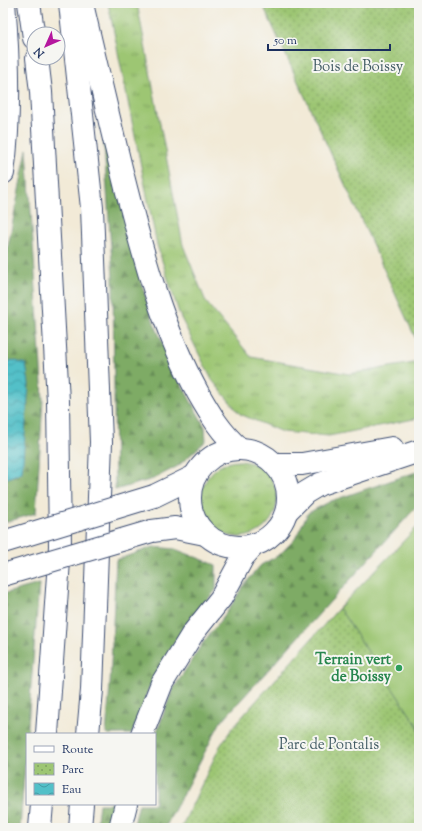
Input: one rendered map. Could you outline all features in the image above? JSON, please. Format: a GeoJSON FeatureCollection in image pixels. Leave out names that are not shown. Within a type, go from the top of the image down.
{"type":"FeatureCollection","features":[{"type":"Feature","properties":{"kind":"main road"},"geometry":{"type":"LineString","coordinates":[[3,173],[9,95],[8,46],[4,3]]}},
{"type":"Feature","properties":{"kind":"main road"},"geometry":{"type":"LineString","coordinates":[[29,3],[32,26]]}},
{"type":"Feature","properties":{"kind":"main road"},"geometry":{"type":"LineString","coordinates":[[70,3],[92,208],[101,442],[92,690],[88,733]]}},
{"type":"Feature","properties":{"kind":"main road"},"geometry":{"type":"LineString","coordinates":[[81,3],[136,226],[149,274],[170,335],[188,376],[206,406],[224,435],[240,449]]}},
{"type":"Feature","properties":{"kind":"main road"},"geometry":{"type":"LineString","coordinates":[[38,66],[42,92],[58,401],[60,546],[47,733]]}},
{"type":"Feature","properties":{"kind":"main road"},"geometry":{"type":"LineString","coordinates":[[275,464],[308,463],[419,443]]}},
{"type":"Feature","properties":{"kind":"main road"},"geometry":{"type":"LineString","coordinates":[[3,575],[152,531],[175,528],[205,534],[228,546],[241,547],[254,545],[263,541],[274,532],[283,520],[287,511],[287,486],[275,464],[259,453],[240,449],[230,449],[213,456],[200,468],[195,476],[190,493],[191,511],[205,534]]}},
{"type":"Feature","properties":{"kind":"main road"},"geometry":{"type":"LineString","coordinates":[[287,511],[316,486],[419,451]]}},
{"type":"Feature","properties":{"kind":"main road"},"geometry":{"type":"LineString","coordinates":[[3,542],[154,496],[195,476]]}},
{"type":"Feature","properties":{"kind":"main road"},"geometry":{"type":"LineString","coordinates":[[142,733],[162,683],[193,633],[221,598],[243,557],[254,545]]}},
{"type":"Feature","properties":{"kind":"main road"},"geometry":{"type":"LineString","coordinates":[[40,828],[42,805]]}},
{"type":"Feature","properties":{"kind":"main road"},"geometry":{"type":"LineString","coordinates":[[80,828],[82,805]]}},
{"type":"Feature","properties":{"kind":"main road"},"geometry":{"type":"LineString","coordinates":[[120,828],[126,805]]}},
{"type":"Feature","properties":{"kind":"green space"},"geometry":{"type":"Polygon","coordinates":[[[108,3],[137,3],[183,245],[206,302],[251,357],[349,374],[419,362],[419,418],[329,436],[282,432],[240,414],[212,380],[180,316],[157,245],[108,3]]]}},
{"type":"Feature","properties":{"kind":"green space","name":"Bois de Boissy"},"geometry":{"type":"Polygon","coordinates":[[[262,3],[419,3],[419,346],[262,3]]]}},
{"type":"Feature","properties":{"kind":"green space"},"geometry":{"type":"Polygon","coordinates":[[[102,118],[140,279],[154,323],[176,374],[205,427],[206,441],[178,466],[153,479],[115,490],[113,278],[102,118]]]}},
{"type":"Feature","properties":{"kind":"green space"},"geometry":{"type":"Polygon","coordinates":[[[27,149],[43,400],[36,513],[3,523],[3,272],[27,149]]]}},
{"type":"Feature","properties":{"kind":"green space"},"geometry":{"type":"Polygon","coordinates":[[[239,461],[254,464],[266,472],[274,484],[277,499],[274,514],[266,526],[254,534],[239,537],[224,534],[212,526],[204,514],[201,499],[204,484],[212,472],[224,464],[239,461]]]}},
{"type":"Feature","properties":{"kind":"green space"},"geometry":{"type":"Polygon","coordinates":[[[419,471],[419,504],[220,723],[165,828],[133,828],[139,805],[156,805],[156,734],[172,691],[202,644],[230,608],[243,586],[261,565],[279,555],[295,539],[308,513],[331,501],[419,471]]]}},
{"type":"Feature","properties":{"kind":"green space","name":"Terrain vert de Boissy"},"geometry":{"type":"Polygon","coordinates":[[[419,525],[419,728],[339,608],[419,525]]]}},
{"type":"Feature","properties":{"kind":"green space"},"geometry":{"type":"Polygon","coordinates":[[[153,547],[175,549],[216,565],[216,590],[185,625],[153,678],[132,733],[106,733],[116,560],[153,547]]]}},
{"type":"Feature","properties":{"kind":"green space"},"geometry":{"type":"Polygon","coordinates":[[[39,584],[27,733],[26,733],[20,828],[3,828],[3,594],[39,584]]]}},
{"type":"Feature","properties":{"kind":"green space","name":"Parc de Pontalis"},"geometry":{"type":"Polygon","coordinates":[[[339,608],[419,728],[419,828],[181,828],[220,746],[233,727],[339,608]]]}},
{"type":"Feature","properties":{"kind":"green space"},"geometry":{"type":"Polygon","coordinates":[[[99,805],[114,805],[108,828],[96,828],[99,805]]]}},
{"type":"Feature","properties":{"kind":"water"},"geometry":{"type":"Polygon","coordinates":[[[12,360],[26,364],[29,384],[22,472],[3,480],[3,365],[12,360]]]}},
{"type":"Feature","properties":{"kind":"place","name":"Terrain vert de Boissy"},"geometry":{"type":"Point","coordinates":[399,668]}}]}
